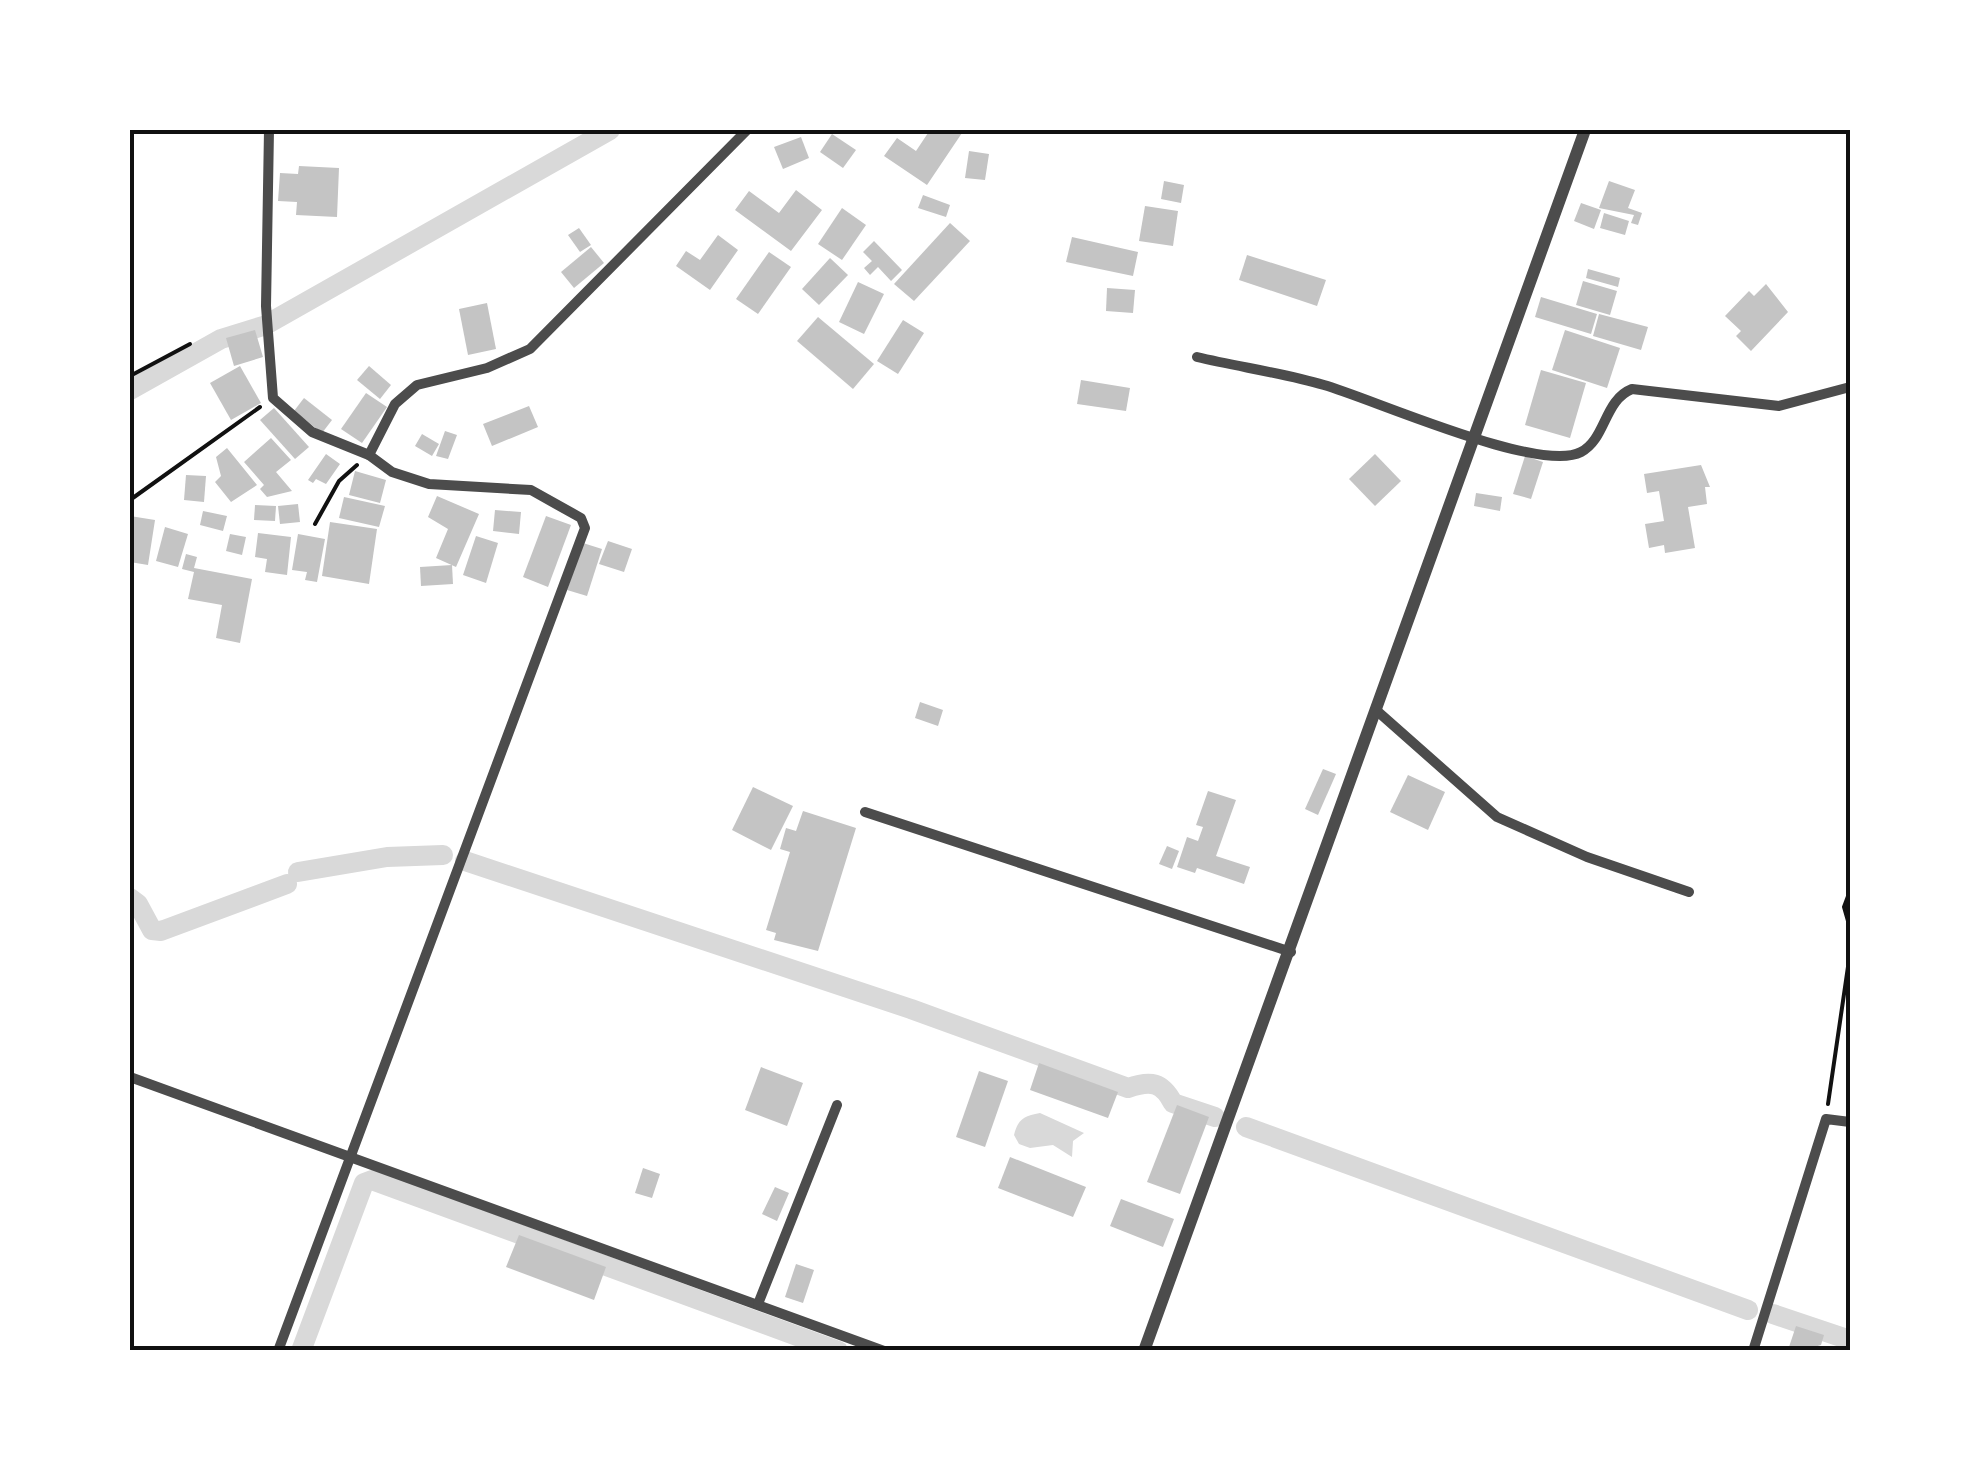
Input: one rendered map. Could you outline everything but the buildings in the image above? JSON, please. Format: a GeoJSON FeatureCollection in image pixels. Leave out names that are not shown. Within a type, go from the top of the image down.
{"type":"FeatureCollection","features":[{"type":"Feature","properties":{"kind":"street"},"geometry":{"type":"LineString","coordinates":[[269,130],[266,306],[272,398],[312,432],[368,456],[392,472],[429,484],[531,490],[581,518],[584,528],[278,1351]]}},
{"type":"Feature","properties":{"kind":"street"},"geometry":{"type":"LineString","coordinates":[[368,456],[396,404],[417,385],[488,368],[530,349],[747,130]]}},
{"type":"Feature","properties":{"kind":"street"},"geometry":{"type":"LineString","coordinates":[[1144,1351],[1291,952],[1584,130]]}},
{"type":"Feature","properties":{"kind":"street"},"geometry":{"type":"LineString","coordinates":[[1197,357],[1324,385],[1474,439],[1558,455],[1578,454],[1590,445],[1614,402],[1632,389],[1779,406],[1850,387]]}},
{"type":"Feature","properties":{"kind":"street"},"geometry":{"type":"LineString","coordinates":[[1376,710],[1497,817],[1587,857],[1689,892]]}},
{"type":"Feature","properties":{"kind":"street"},"geometry":{"type":"LineString","coordinates":[[865,812],[1291,952]]}},
{"type":"Feature","properties":{"kind":"street"},"geometry":{"type":"LineString","coordinates":[[130,1077],[884,1351]]}},
{"type":"Feature","properties":{"kind":"street"},"geometry":{"type":"LineString","coordinates":[[758,1304],[837,1105]]}},
{"type":"Feature","properties":{"kind":"street"},"geometry":{"type":"LineString","coordinates":[[1753,1351],[1826,1119],[1850,1122]]}},
{"type":"Feature","properties":{"kind":"path"},"geometry":{"type":"LineString","coordinates":[[130,376],[190,344]]}},
{"type":"Feature","properties":{"kind":"path"},"geometry":{"type":"LineString","coordinates":[[130,500],[272,398]]}},
{"type":"Feature","properties":{"kind":"path"},"geometry":{"type":"LineString","coordinates":[[316,524],[339,481],[368,456]]}},
{"type":"Feature","properties":{"kind":"path"},"geometry":{"type":"LineString","coordinates":[[1850,892],[1844,907],[1850,928]]}},
{"type":"Feature","properties":{"kind":"path"},"geometry":{"type":"LineString","coordinates":[[1826,1119],[1850,953]]}},
{"type":"Feature","properties":{"kind":"shaded area"},"geometry":{"type":"Polygon","coordinates":[[[1040,1113],[1084,1133],[1073,1141],[1072,1157],[1053,1145],[1030,1148],[1019,1144],[1014,1135],[1020,1122],[1040,1113]]]}},
{"type":"Feature","properties":{"kind":"waterway"},"geometry":{"type":"LineString","coordinates":[[269,323],[610,130]]}},
{"type":"Feature","properties":{"kind":"waterway"},"geometry":{"type":"LineString","coordinates":[[130,390],[221,339],[263,326]]}},
{"type":"Feature","properties":{"kind":"waterway"},"geometry":{"type":"LineString","coordinates":[[298,872],[387,857],[443,855]]}},
{"type":"Feature","properties":{"kind":"waterway"},"geometry":{"type":"LineString","coordinates":[[465,861],[911,1009],[1128,1088],[1155,1085],[1173,1103],[1215,1117]]}},
{"type":"Feature","properties":{"kind":"waterway"},"geometry":{"type":"LineString","coordinates":[[130,898],[138,904],[152,930],[161,931],[287,884]]}},
{"type":"Feature","properties":{"kind":"waterway"},"geometry":{"type":"LineString","coordinates":[[1246,1127],[1748,1310]]}},
{"type":"Feature","properties":{"kind":"waterway"},"geometry":{"type":"LineString","coordinates":[[301,1351],[364,1183],[372,1180],[838,1351]]}},
{"type":"Feature","properties":{"kind":"waterway"},"geometry":{"type":"LineString","coordinates":[[1773,1314],[1850,1340]]}}]}
